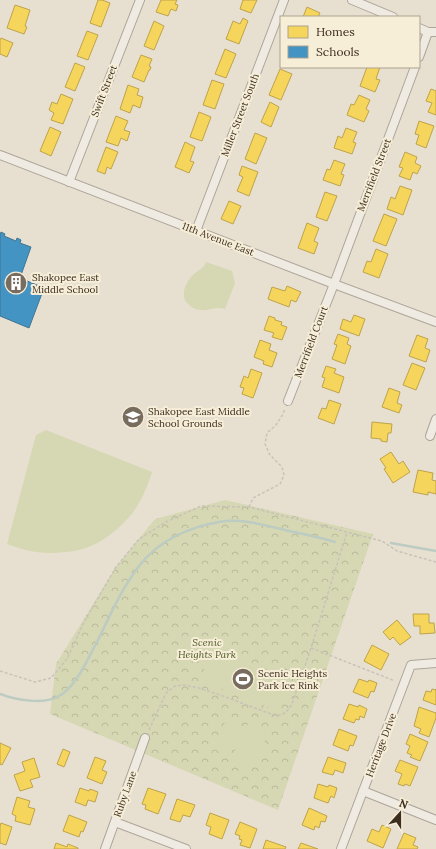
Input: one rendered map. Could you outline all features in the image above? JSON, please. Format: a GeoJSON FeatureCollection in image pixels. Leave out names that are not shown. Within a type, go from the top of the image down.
{"type":"FeatureCollection","features":[{"type":"Feature","properties":{"kind":"street","name":"Swift Street"},"geometry":{"type":"LineString","coordinates":[[69,182],[140,0]]}},
{"type":"Feature","properties":{"kind":"street","name":"Miller Street South"},"geometry":{"type":"LineString","coordinates":[[196,231],[284,0]]}},
{"type":"Feature","properties":{"kind":"street"},"geometry":{"type":"LineString","coordinates":[[352,0],[391,16]]}},
{"type":"Feature","properties":{"kind":"street"},"geometry":{"type":"LineString","coordinates":[[420,28],[432,32],[420,55]]}},
{"type":"Feature","properties":{"kind":"street","name":"Merrifield Street"},"geometry":{"type":"LineString","coordinates":[[334,284],[415,68]]}},
{"type":"Feature","properties":{"kind":"street","name":"11th Avenue East"},"geometry":{"type":"LineString","coordinates":[[0,155],[436,322]]}},
{"type":"Feature","properties":{"kind":"street","name":"Merrifield Court"},"geometry":{"type":"LineString","coordinates":[[288,401],[334,284]]}},
{"type":"Feature","properties":{"kind":"street"},"geometry":{"type":"LineString","coordinates":[[430,436],[436,419]]}},
{"type":"Feature","properties":{"kind":"street","name":"Heritage Drive"},"geometry":{"type":"LineString","coordinates":[[341,849],[411,664],[436,663]]}},
{"type":"Feature","properties":{"kind":"street","name":"Ruby Lane"},"geometry":{"type":"LineString","coordinates":[[105,849],[145,738]]}},
{"type":"Feature","properties":{"kind":"street"},"geometry":{"type":"LineString","coordinates":[[363,791],[436,820]]}},
{"type":"Feature","properties":{"kind":"street"},"geometry":{"type":"LineString","coordinates":[[115,822],[186,849]]}},
{"type":"Feature","properties":{"kind":"path"},"geometry":{"type":"LineString","coordinates":[[250,507],[253,498],[280,484],[284,475],[282,467],[270,455],[264,444],[267,433],[276,425],[283,414],[288,401]]}},
{"type":"Feature","properties":{"kind":"path"},"geometry":{"type":"LineString","coordinates":[[0,671],[35,682],[51,678],[67,659],[84,622],[116,568],[139,539],[166,522],[201,506],[250,507],[382,542],[397,551],[436,562]]}},
{"type":"Feature","properties":{"kind":"path"},"geometry":{"type":"LineString","coordinates":[[145,738],[166,693],[175,686],[199,688],[276,716],[282,715],[288,711],[292,704],[311,648],[347,532]]}},
{"type":"Feature","properties":{"kind":"path"},"geometry":{"type":"LineString","coordinates":[[311,648],[404,685]]}},
{"type":"Feature","properties":{"kind":"green space"},"geometry":{"type":"Polygon","coordinates":[[[206,262],[232,271],[235,283],[225,309],[197,309],[190,306],[185,300],[184,292],[188,281],[202,268],[206,262]]]}},
{"type":"Feature","properties":{"kind":"green space"},"geometry":{"type":"Polygon","coordinates":[[[46,430],[152,472],[141,500],[127,519],[110,535],[87,548],[65,552],[43,553],[7,544],[36,435],[46,430]]]}},
{"type":"Feature","properties":{"kind":"green space","name":"Scenic Heights Park"},"geometry":{"type":"Polygon","coordinates":[[[225,500],[373,534],[278,810],[50,714],[56,664],[116,567],[155,519],[225,500]]]}},
{"type":"Feature","properties":{"kind":"green space","name":"Scenic Heights Park Ice Rink"},"geometry":{"type":"Polygon","coordinates":[[[219,650],[282,676],[285,684],[277,704],[270,708],[205,682],[202,674],[211,653],[219,650]]]}},
{"type":"Feature","properties":{"kind":"green space"},"geometry":{"type":"Polygon","coordinates":[[[225,722],[241,728],[230,756],[214,749],[225,722]]]}},
{"type":"Feature","properties":{"kind":"green space"},"geometry":{"type":"Polygon","coordinates":[[[246,724],[268,734],[253,768],[231,760],[246,724]]]}},
{"type":"Feature","properties":{"kind":"building: Homes"},"geometry":{"type":"Polygon","coordinates":[[[98,0],[110,3],[101,27],[90,23],[98,0]]]}},
{"type":"Feature","properties":{"kind":"building: Homes"},"geometry":{"type":"Polygon","coordinates":[[[161,0],[177,0],[175,4],[178,5],[176,11],[171,9],[168,16],[156,12],[161,0]]]}},
{"type":"Feature","properties":{"kind":"building: Homes"},"geometry":{"type":"Polygon","coordinates":[[[243,0],[257,0],[251,13],[240,9],[243,0]]]}},
{"type":"Feature","properties":{"kind":"building: Homes"},"geometry":{"type":"Polygon","coordinates":[[[15,5],[30,10],[25,26],[27,27],[24,34],[7,28],[15,5]]]}},
{"type":"Feature","properties":{"kind":"building: Homes"},"geometry":{"type":"Polygon","coordinates":[[[307,7],[320,13],[318,16],[303,16],[307,7]]]}},
{"type":"Feature","properties":{"kind":"building: Homes"},"geometry":{"type":"Polygon","coordinates":[[[243,18],[248,21],[239,44],[226,39],[233,21],[240,24],[243,18]]]}},
{"type":"Feature","properties":{"kind":"building: Homes"},"geometry":{"type":"Polygon","coordinates":[[[154,21],[164,26],[154,50],[144,46],[154,21]]]}},
{"type":"Feature","properties":{"kind":"building: Homes"},"geometry":{"type":"Polygon","coordinates":[[[87,31],[98,35],[88,60],[77,56],[87,31]]]}},
{"type":"Feature","properties":{"kind":"building: Homes"},"geometry":{"type":"Polygon","coordinates":[[[1,38],[13,43],[7,57],[0,54],[1,38]]]}},
{"type":"Feature","properties":{"kind":"building: Homes"},"geometry":{"type":"Polygon","coordinates":[[[225,49],[236,54],[226,78],[215,74],[225,49]]]}},
{"type":"Feature","properties":{"kind":"building: Homes"},"geometry":{"type":"Polygon","coordinates":[[[141,55],[152,59],[149,66],[151,67],[150,70],[144,82],[132,77],[141,55]]]}},
{"type":"Feature","properties":{"kind":"building: Homes"},"geometry":{"type":"Polygon","coordinates":[[[75,63],[85,67],[75,91],[65,87],[75,63]]]}},
{"type":"Feature","properties":{"kind":"building: Homes"},"geometry":{"type":"Polygon","coordinates":[[[367,68],[380,68],[376,79],[380,80],[375,92],[360,86],[367,68]]]}},
{"type":"Feature","properties":{"kind":"building: Homes"},"geometry":{"type":"Polygon","coordinates":[[[280,69],[292,74],[281,100],[269,95],[280,69]]]}},
{"type":"Feature","properties":{"kind":"building: Homes"},"geometry":{"type":"Polygon","coordinates":[[[212,80],[224,84],[215,109],[203,105],[212,80]]]}},
{"type":"Feature","properties":{"kind":"building: Homes"},"geometry":{"type":"Polygon","coordinates":[[[128,85],[139,89],[137,95],[143,97],[140,108],[133,105],[130,113],[120,109],[128,85]]]}},
{"type":"Feature","properties":{"kind":"building: Homes"},"geometry":{"type":"Polygon","coordinates":[[[431,89],[436,91],[436,115],[428,112],[432,103],[426,101],[431,89]]]}},
{"type":"Feature","properties":{"kind":"building: Homes"},"geometry":{"type":"Polygon","coordinates":[[[61,94],[73,99],[63,124],[51,120],[54,113],[49,110],[52,102],[57,104],[61,94]]]}},
{"type":"Feature","properties":{"kind":"building: Homes"},"geometry":{"type":"Polygon","coordinates":[[[359,95],[370,100],[366,109],[369,111],[364,122],[347,115],[351,104],[354,105],[359,95]]]}},
{"type":"Feature","properties":{"kind":"building: Homes"},"geometry":{"type":"Polygon","coordinates":[[[270,102],[279,107],[271,127],[261,122],[270,102]]]}},
{"type":"Feature","properties":{"kind":"building: Homes"},"geometry":{"type":"Polygon","coordinates":[[[199,112],[211,117],[202,141],[190,137],[199,112]]]}},
{"type":"Feature","properties":{"kind":"building: Homes"},"geometry":{"type":"Polygon","coordinates":[[[116,116],[128,121],[124,130],[130,132],[127,141],[121,138],[118,146],[106,142],[116,116]]]}},
{"type":"Feature","properties":{"kind":"building: Homes"},"geometry":{"type":"Polygon","coordinates":[[[419,121],[434,126],[426,148],[416,144],[419,135],[415,134],[419,121]]]}},
{"type":"Feature","properties":{"kind":"building: Homes"},"geometry":{"type":"Polygon","coordinates":[[[50,127],[61,132],[51,156],[40,151],[50,127]]]}},
{"type":"Feature","properties":{"kind":"building: Homes"},"geometry":{"type":"Polygon","coordinates":[[[346,128],[357,132],[353,142],[356,143],[352,154],[334,148],[338,136],[342,138],[346,128]]]}},
{"type":"Feature","properties":{"kind":"building: Homes"},"geometry":{"type":"Polygon","coordinates":[[[255,133],[267,138],[256,164],[245,159],[255,133]]]}},
{"type":"Feature","properties":{"kind":"building: Homes"},"geometry":{"type":"Polygon","coordinates":[[[185,142],[195,147],[190,161],[194,162],[189,173],[175,167],[185,142]]]}},
{"type":"Feature","properties":{"kind":"building: Homes"},"geometry":{"type":"Polygon","coordinates":[[[106,147],[118,152],[111,169],[107,167],[105,174],[97,171],[106,147]]]}},
{"type":"Feature","properties":{"kind":"building: Homes"},"geometry":{"type":"Polygon","coordinates":[[[405,152],[417,157],[415,163],[421,166],[417,174],[413,172],[410,180],[399,176],[403,168],[399,167],[405,152]]]}},
{"type":"Feature","properties":{"kind":"building: Homes"},"geometry":{"type":"Polygon","coordinates":[[[334,160],[345,164],[341,174],[344,175],[340,186],[323,180],[327,169],[330,170],[334,160]]]}},
{"type":"Feature","properties":{"kind":"building: Homes"},"geometry":{"type":"Polygon","coordinates":[[[242,166],[258,172],[249,196],[237,191],[243,177],[239,175],[242,166]]]}},
{"type":"Feature","properties":{"kind":"building: Homes"},"geometry":{"type":"Polygon","coordinates":[[[400,186],[412,190],[403,215],[387,209],[391,197],[395,199],[400,186]]]}},
{"type":"Feature","properties":{"kind":"building: Homes"},"geometry":{"type":"Polygon","coordinates":[[[325,192],[337,196],[327,221],[316,217],[325,192]]]}},
{"type":"Feature","properties":{"kind":"building: Homes"},"geometry":{"type":"Polygon","coordinates":[[[229,201],[241,206],[233,224],[221,219],[229,201]]]}},
{"type":"Feature","properties":{"kind":"building: Homes"},"geometry":{"type":"Polygon","coordinates":[[[384,214],[397,219],[386,246],[373,241],[384,214]]]}},
{"type":"Feature","properties":{"kind":"building: Homes"},"geometry":{"type":"Polygon","coordinates":[[[307,223],[319,228],[314,241],[318,243],[314,254],[298,248],[307,223]]]}},
{"type":"Feature","properties":{"kind":"building: Homes"},"geometry":{"type":"Polygon","coordinates":[[[376,249],[388,254],[379,278],[363,272],[367,261],[371,262],[376,249]]]}},
{"type":"Feature","properties":{"kind":"building: Homes"},"geometry":{"type":"Polygon","coordinates":[[[287,286],[301,292],[296,302],[291,300],[289,307],[268,299],[272,287],[285,291],[287,286]]]}},
{"type":"Feature","properties":{"kind":"building: Homes"},"geometry":{"type":"Polygon","coordinates":[[[354,315],[365,319],[359,336],[340,329],[343,319],[351,322],[354,315]]]}},
{"type":"Feature","properties":{"kind":"building: Homes"},"geometry":{"type":"Polygon","coordinates":[[[269,316],[282,322],[281,325],[287,327],[282,340],[272,337],[274,333],[264,330],[269,316]]]}},
{"type":"Feature","properties":{"kind":"building: Homes"},"geometry":{"type":"Polygon","coordinates":[[[338,334],[349,338],[347,344],[351,346],[345,364],[332,359],[337,345],[334,344],[338,334]]]}},
{"type":"Feature","properties":{"kind":"building: Homes"},"geometry":{"type":"Polygon","coordinates":[[[417,335],[428,339],[425,348],[430,350],[426,362],[409,356],[417,335]]]}},
{"type":"Feature","properties":{"kind":"building: Homes"},"geometry":{"type":"Polygon","coordinates":[[[260,340],[271,344],[269,350],[277,353],[272,367],[263,364],[264,361],[254,357],[260,340]]]}},
{"type":"Feature","properties":{"kind":"building: Homes"},"geometry":{"type":"Polygon","coordinates":[[[412,363],[425,368],[416,390],[403,385],[412,363]]]}},
{"type":"Feature","properties":{"kind":"building: Homes"},"geometry":{"type":"Polygon","coordinates":[[[326,366],[336,369],[334,373],[344,377],[339,393],[322,387],[325,378],[322,377],[326,366]]]}},
{"type":"Feature","properties":{"kind":"building: Homes"},"geometry":{"type":"Polygon","coordinates":[[[251,369],[262,373],[253,398],[242,394],[244,388],[240,387],[244,376],[248,378],[251,369]]]}},
{"type":"Feature","properties":{"kind":"building: Homes"},"geometry":{"type":"Polygon","coordinates":[[[389,388],[400,392],[397,403],[402,405],[399,413],[382,407],[389,388]]]}},
{"type":"Feature","properties":{"kind":"building: Homes"},"geometry":{"type":"Polygon","coordinates":[[[329,400],[341,404],[334,424],[318,418],[322,408],[326,409],[329,400]]]}},
{"type":"Feature","properties":{"kind":"building: Homes"},"geometry":{"type":"Polygon","coordinates":[[[372,422],[392,424],[391,433],[388,433],[387,442],[381,441],[381,439],[371,438],[372,422]]]}},
{"type":"Feature","properties":{"kind":"building: Homes"},"geometry":{"type":"Polygon","coordinates":[[[391,452],[399,464],[403,461],[410,472],[393,483],[384,469],[386,468],[380,459],[391,452]]]}},
{"type":"Feature","properties":{"kind":"building: Homes"},"geometry":{"type":"Polygon","coordinates":[[[418,470],[433,473],[432,480],[436,481],[436,494],[428,492],[428,495],[413,492],[418,470]]]}},
{"type":"Feature","properties":{"kind":"building: Homes"},"geometry":{"type":"Polygon","coordinates":[[[413,614],[429,614],[429,623],[434,623],[435,633],[420,634],[420,626],[414,626],[413,614]]]}},
{"type":"Feature","properties":{"kind":"building: Homes"},"geometry":{"type":"Polygon","coordinates":[[[397,620],[411,637],[400,645],[393,637],[390,640],[383,632],[397,620]]]}},
{"type":"Feature","properties":{"kind":"building: Homes"},"geometry":{"type":"Polygon","coordinates":[[[372,645],[389,654],[381,670],[364,661],[372,645]]]}},
{"type":"Feature","properties":{"kind":"building: Homes"},"geometry":{"type":"Polygon","coordinates":[[[359,679],[377,683],[374,692],[371,691],[368,698],[353,692],[359,679]]]}},
{"type":"Feature","properties":{"kind":"building: Homes"},"geometry":{"type":"Polygon","coordinates":[[[432,689],[436,690],[436,705],[423,700],[426,691],[431,692],[432,689]]]}},
{"type":"Feature","properties":{"kind":"building: Homes"},"geometry":{"type":"Polygon","coordinates":[[[349,704],[358,707],[359,705],[367,709],[364,718],[360,716],[359,720],[356,719],[354,723],[343,719],[349,704]]]}},
{"type":"Feature","properties":{"kind":"building: Homes"},"geometry":{"type":"Polygon","coordinates":[[[419,707],[436,713],[436,718],[429,737],[419,733],[421,729],[414,726],[419,707]]]}},
{"type":"Feature","properties":{"kind":"building: Homes"},"geometry":{"type":"Polygon","coordinates":[[[339,729],[357,736],[353,746],[350,745],[348,751],[333,745],[339,729]]]}},
{"type":"Feature","properties":{"kind":"building: Homes"},"geometry":{"type":"Polygon","coordinates":[[[410,734],[428,742],[420,761],[410,757],[412,755],[407,753],[410,746],[406,744],[410,734]]]}},
{"type":"Feature","properties":{"kind":"building: Homes"},"geometry":{"type":"Polygon","coordinates":[[[0,743],[11,748],[2,765],[0,764],[0,743]]]}},
{"type":"Feature","properties":{"kind":"building: Homes"},"geometry":{"type":"Polygon","coordinates":[[[63,749],[70,752],[64,767],[57,764],[63,749]]]}},
{"type":"Feature","properties":{"kind":"building: Homes"},"geometry":{"type":"Polygon","coordinates":[[[95,757],[106,761],[102,770],[107,772],[102,784],[87,778],[95,757]]]}},
{"type":"Feature","properties":{"kind":"building: Homes"},"geometry":{"type":"Polygon","coordinates":[[[328,757],[346,763],[343,773],[335,770],[333,775],[322,772],[328,757]]]}},
{"type":"Feature","properties":{"kind":"building: Homes"},"geometry":{"type":"Polygon","coordinates":[[[34,758],[40,777],[30,780],[33,787],[20,791],[14,775],[25,771],[22,762],[34,758]]]}},
{"type":"Feature","properties":{"kind":"building: Homes"},"geometry":{"type":"Polygon","coordinates":[[[400,760],[418,767],[410,786],[398,784],[402,774],[395,771],[400,760]]]}},
{"type":"Feature","properties":{"kind":"building: Homes"},"geometry":{"type":"Polygon","coordinates":[[[318,784],[328,787],[329,785],[337,788],[334,798],[331,796],[328,803],[314,798],[318,784]]]}},
{"type":"Feature","properties":{"kind":"building: Homes"},"geometry":{"type":"Polygon","coordinates":[[[80,788],[98,792],[95,802],[88,800],[86,806],[75,802],[80,788]]]}},
{"type":"Feature","properties":{"kind":"building: Homes"},"geometry":{"type":"Polygon","coordinates":[[[148,788],[166,794],[158,814],[145,809],[146,805],[142,804],[148,788]]]}},
{"type":"Feature","properties":{"kind":"building: Homes"},"geometry":{"type":"Polygon","coordinates":[[[17,797],[30,801],[28,807],[35,809],[30,825],[15,821],[16,816],[12,814],[17,797]]]}},
{"type":"Feature","properties":{"kind":"building: Homes"},"geometry":{"type":"Polygon","coordinates":[[[177,799],[195,805],[190,817],[183,815],[180,822],[170,819],[177,799]]]}},
{"type":"Feature","properties":{"kind":"building: Homes"},"geometry":{"type":"Polygon","coordinates":[[[309,808],[327,816],[325,822],[321,821],[319,828],[315,826],[314,830],[302,825],[309,808]]]}},
{"type":"Feature","properties":{"kind":"building: Homes"},"geometry":{"type":"Polygon","coordinates":[[[210,813],[229,820],[222,839],[209,834],[211,827],[206,825],[210,813]]]}},
{"type":"Feature","properties":{"kind":"building: Homes"},"geometry":{"type":"Polygon","coordinates":[[[69,815],[87,822],[79,837],[63,831],[69,815]]]}},
{"type":"Feature","properties":{"kind":"building: Homes"},"geometry":{"type":"Polygon","coordinates":[[[240,822],[257,829],[250,848],[240,845],[242,840],[239,839],[240,836],[235,834],[240,822]]]}},
{"type":"Feature","properties":{"kind":"building: Homes"},"geometry":{"type":"Polygon","coordinates":[[[1,823],[12,827],[6,845],[0,843],[1,823]]]}},
{"type":"Feature","properties":{"kind":"building: Homes"},"geometry":{"type":"Polygon","coordinates":[[[382,825],[391,829],[383,848],[367,841],[372,829],[379,832],[382,825]]]}},
{"type":"Feature","properties":{"kind":"building: Homes"},"geometry":{"type":"Polygon","coordinates":[[[404,833],[416,838],[413,845],[418,847],[417,849],[397,849],[404,833]]]}},
{"type":"Feature","properties":{"kind":"building: Homes"},"geometry":{"type":"Polygon","coordinates":[[[266,840],[286,847],[285,849],[263,849],[266,840]]]}},
{"type":"Feature","properties":{"kind":"building: Homes"},"geometry":{"type":"Polygon","coordinates":[[[56,843],[67,847],[68,844],[78,849],[54,849],[56,843]]]}},
{"type":"Feature","properties":{"kind":"building: Homes"},"geometry":{"type":"Polygon","coordinates":[[[301,843],[318,849],[298,849],[301,843]]]}},
{"type":"Feature","properties":{"kind":"building: Schools","name":"Shakopee East Middle School"},"geometry":{"type":"Polygon","coordinates":[[[1,232],[5,234],[4,236],[16,241],[17,238],[21,240],[20,243],[31,247],[20,278],[44,288],[29,328],[0,316],[1,232]]]}},
{"type":"Feature","properties":{"kind":"waterway"},"geometry":{"type":"LineString","coordinates":[[0,694],[22,700],[38,701],[53,699],[71,686],[82,671],[112,611],[133,574],[155,549],[175,536],[208,524],[227,521],[244,521],[335,542]]}},
{"type":"Feature","properties":{"kind":"waterway"},"geometry":{"type":"LineString","coordinates":[[391,543],[436,551]]}},
{"type":"Feature","properties":{"kind":"place","name":"Shakopee East Middle School"},"geometry":{"type":"Point","coordinates":[16,283]}},
{"type":"Feature","properties":{"kind":"place","name":"Shakopee East Middle School Grounds"},"geometry":{"type":"Point","coordinates":[133,417]}},
{"type":"Feature","properties":{"kind":"place","name":"Scenic Heights Park Ice Rink"},"geometry":{"type":"Point","coordinates":[243,679]}}]}
